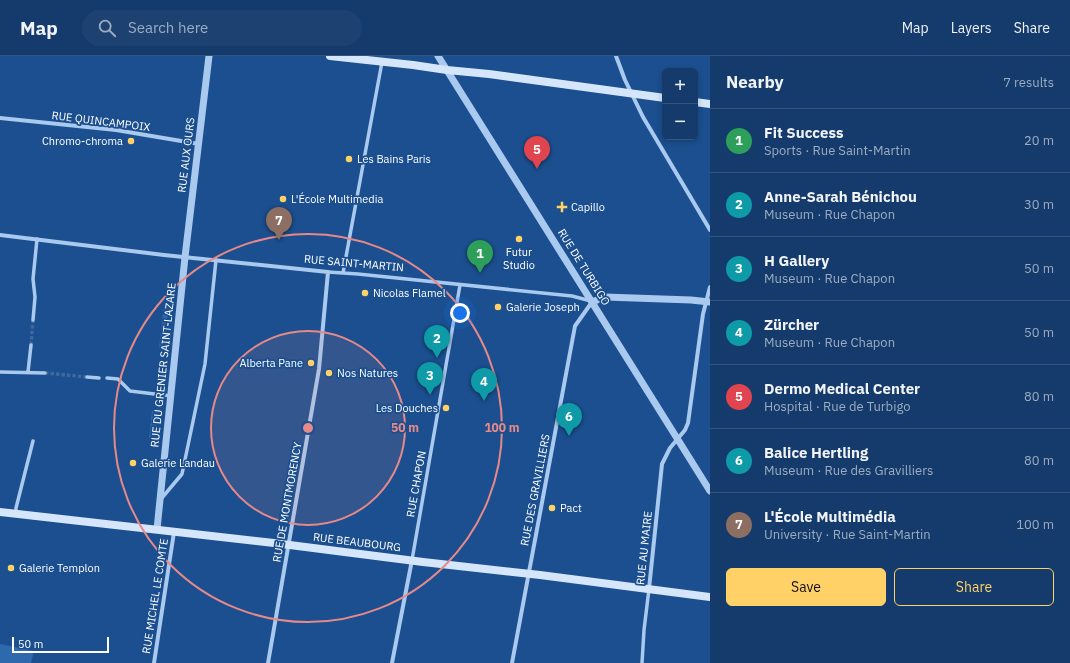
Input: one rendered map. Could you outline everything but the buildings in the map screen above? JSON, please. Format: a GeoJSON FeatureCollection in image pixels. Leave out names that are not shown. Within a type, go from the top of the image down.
{"type":"FeatureCollection","features":[{"type":"Feature","properties":{"kind":"main road"},"geometry":{"type":"LineString","coordinates":[[330,56],[489,74],[662,98]]}},
{"type":"Feature","properties":{"kind":"main road"},"geometry":{"type":"LineString","coordinates":[[698,102],[710,104]]}},
{"type":"Feature","properties":{"kind":"main road","name":"RUE BEAUBOURG"},"geometry":{"type":"LineString","coordinates":[[0,512],[157,529],[710,597]]}},
{"type":"Feature","properties":{"kind":"street","name":"RUE AUX OURS"},"geometry":{"type":"LineString","coordinates":[[185,257],[209,56]]}},
{"type":"Feature","properties":{"kind":"street","name":"RUE DE TURBIGO"},"geometry":{"type":"LineString","coordinates":[[438,56],[710,491]]}},
{"type":"Feature","properties":{"kind":"street"},"geometry":{"type":"LineString","coordinates":[[616,56],[631,94],[643,117],[710,230]]}},
{"type":"Feature","properties":{"kind":"street"},"geometry":{"type":"LineString","coordinates":[[343,273],[382,62]]}},
{"type":"Feature","properties":{"kind":"street","name":"RUE QUINCAMPOIX"},"geometry":{"type":"LineString","coordinates":[[0,118],[116,130],[199,144]]}},
{"type":"Feature","properties":{"kind":"street","name":"RUE SAINT-MARTIN"},"geometry":{"type":"LineString","coordinates":[[0,235],[185,257],[572,296],[592,302]]}},
{"type":"Feature","properties":{"kind":"street"},"geometry":{"type":"LineString","coordinates":[[33,320],[35,297],[33,279],[37,239]]}},
{"type":"Feature","properties":{"kind":"street","name":"RUE DU GRENIER SAINT-LAZARE"},"geometry":{"type":"LineString","coordinates":[[157,529],[185,257]]}},
{"type":"Feature","properties":{"kind":"street"},"geometry":{"type":"LineString","coordinates":[[161,499],[182,474],[205,364],[216,260]]}},
{"type":"Feature","properties":{"kind":"street","name":"RUE DE MONTMORENCY"},"geometry":{"type":"LineString","coordinates":[[268,663],[319,368],[328,272]]}},
{"type":"Feature","properties":{"kind":"street","name":"RUE CHAPON"},"geometry":{"type":"LineString","coordinates":[[392,663],[412,560],[460,285]]}},
{"type":"Feature","properties":{"kind":"street"},"geometry":{"type":"LineString","coordinates":[[592,302],[605,297],[708,302],[710,287]]}},
{"type":"Feature","properties":{"kind":"street","name":"RUE DES GRAVILLIERS"},"geometry":{"type":"LineString","coordinates":[[512,663],[575,326],[592,302]]}},
{"type":"Feature","properties":{"kind":"street","name":"RUE AU MAIRE"},"geometry":{"type":"LineString","coordinates":[[642,663],[648,589],[662,464],[670,448],[685,430],[688,423],[703,314],[708,302]]}},
{"type":"Feature","properties":{"kind":"street"},"geometry":{"type":"LineString","coordinates":[[28,372],[31,344]]}},
{"type":"Feature","properties":{"kind":"street"},"geometry":{"type":"LineString","coordinates":[[0,372],[45,373]]}},
{"type":"Feature","properties":{"kind":"street"},"geometry":{"type":"LineString","coordinates":[[87,377],[99,378]]}},
{"type":"Feature","properties":{"kind":"street"},"geometry":{"type":"LineString","coordinates":[[107,378],[118,379],[130,391],[171,396]]}},
{"type":"Feature","properties":{"kind":"street"},"geometry":{"type":"LineString","coordinates":[[16,514],[16,508],[33,441]]}},
{"type":"Feature","properties":{"kind":"street","name":"RUE MICHEL LE COMTE"},"geometry":{"type":"LineString","coordinates":[[154,663],[174,532]]}},
{"type":"Feature","properties":{"kind":"shaded area"},"geometry":{"type":"Polygon","coordinates":[[[164,305],[169,305],[164,348],[159,348],[164,305]]]}},
{"type":"Feature","properties":{"kind":"shaded area"},"geometry":{"type":"Polygon","coordinates":[[[152,411],[158,411],[155,440],[149,439],[152,411]]]}},
{"type":"Feature","properties":{"kind":"shaded area"},"geometry":{"type":"Polygon","coordinates":[[[0,644],[34,651],[31,663],[0,663],[0,644]]]}},
{"type":"Feature","properties":{"kind":"tunnel"},"geometry":{"type":"LineString","coordinates":[[31,345],[33,320]]}},
{"type":"Feature","properties":{"kind":"tunnel"},"geometry":{"type":"LineString","coordinates":[[45,373],[87,377]]}},
{"type":"Feature","properties":{"kind":"place","name":"Chromo-chroma"},"geometry":{"type":"Point","coordinates":[131,141]}},
{"type":"Feature","properties":{"kind":"place","name":"Les Bains Paris"},"geometry":{"type":"Point","coordinates":[349,159]}},
{"type":"Feature","properties":{"kind":"place","name":"Dermo Medical Center"},"geometry":{"type":"Point","coordinates":[537,169]}},
{"type":"Feature","properties":{"kind":"place","name":"L'École Multimedia"},"geometry":{"type":"Point","coordinates":[283,199]}},
{"type":"Feature","properties":{"kind":"place","name":"Capillo"},"geometry":{"type":"Point","coordinates":[562,207]}},
{"type":"Feature","properties":{"kind":"place","name":"Futur Studio"},"geometry":{"type":"Point","coordinates":[519,239]}},
{"type":"Feature","properties":{"kind":"place","name":"L'École Multimédia"},"geometry":{"type":"Point","coordinates":[279,240]}},
{"type":"Feature","properties":{"kind":"place","name":"Fit Success"},"geometry":{"type":"Point","coordinates":[480,273]}},
{"type":"Feature","properties":{"kind":"place","name":"Nicolas Flamel"},"geometry":{"type":"Point","coordinates":[365,293]}},
{"type":"Feature","properties":{"kind":"place","name":"Galerie Joseph"},"geometry":{"type":"Point","coordinates":[498,307]}},
{"type":"Feature","properties":{"kind":"place","name":"Anne-Sarah Bénichou"},"geometry":{"type":"Point","coordinates":[437,358]}},
{"type":"Feature","properties":{"kind":"place","name":"Alberta Pane"},"geometry":{"type":"Point","coordinates":[311,363]}},
{"type":"Feature","properties":{"kind":"place","name":"Nos Natures"},"geometry":{"type":"Point","coordinates":[329,373]}},
{"type":"Feature","properties":{"kind":"place","name":"H Gallery"},"geometry":{"type":"Point","coordinates":[430,395]}},
{"type":"Feature","properties":{"kind":"place","name":"Zürcher"},"geometry":{"type":"Point","coordinates":[484,401]}},
{"type":"Feature","properties":{"kind":"place","name":"Les Douches"},"geometry":{"type":"Point","coordinates":[446,408]}},
{"type":"Feature","properties":{"kind":"place","name":"Balice Hertling"},"geometry":{"type":"Point","coordinates":[569,436]}},
{"type":"Feature","properties":{"kind":"place","name":"Galerie Landau"},"geometry":{"type":"Point","coordinates":[133,463]}},
{"type":"Feature","properties":{"kind":"place","name":"Pact"},"geometry":{"type":"Point","coordinates":[552,508]}},
{"type":"Feature","properties":{"kind":"place","name":"Galerie Templon"},"geometry":{"type":"Point","coordinates":[11,568]}}]}
